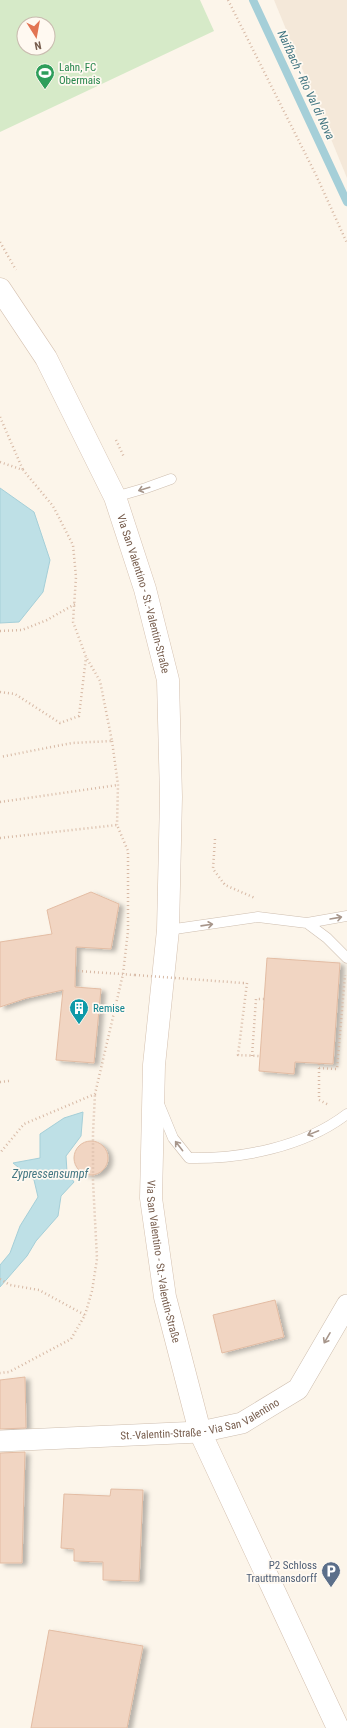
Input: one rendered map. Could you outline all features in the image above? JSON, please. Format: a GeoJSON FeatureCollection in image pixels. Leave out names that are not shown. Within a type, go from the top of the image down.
{"type":"FeatureCollection","features":[{"type":"Feature","properties":{"kind":"main road","name":"Via San Valentino - St.-Valentin-Straße"},"geometry":{"type":"LineString","coordinates":[[0,288],[46,358],[116,497],[146,589],[168,680],[171,797],[168,930],[154,1066],[151,1198],[165,1298],[200,1432],[338,1728]]}},
{"type":"Feature","properties":{"kind":"street","name":"St.-Valentin-Straße - Via San Valentino"},"geometry":{"type":"LineString","coordinates":[[0,1441],[200,1432],[242,1423],[298,1389],[347,1305]]}},
{"type":"Feature","properties":{"kind":"lane"},"geometry":{"type":"LineString","coordinates":[[116,497],[171,479]]}},
{"type":"Feature","properties":{"kind":"lane"},"geometry":{"type":"LineString","coordinates":[[168,930],[258,917],[307,923],[347,916]]}},
{"type":"Feature","properties":{"kind":"lane"},"geometry":{"type":"LineString","coordinates":[[307,923],[327,938],[347,958]]}},
{"type":"Feature","properties":{"kind":"lane"},"geometry":{"type":"LineString","coordinates":[[153,1088],[172,1138],[188,1158],[210,1158],[246,1154],[287,1143],[322,1130],[347,1114]]}},
{"type":"Feature","properties":{"kind":"path"},"geometry":{"type":"LineString","coordinates":[[228,0],[316,175],[347,243]]}},
{"type":"Feature","properties":{"kind":"path"},"geometry":{"type":"LineString","coordinates":[[0,417],[23,470],[53,506],[73,545],[76,577],[74,622],[86,657],[100,681],[112,741],[118,785],[117,825],[128,851],[128,931],[123,974],[95,1094],[93,1181],[97,1259],[92,1291],[85,1315],[71,1339],[9,1372],[0,1373]]}},
{"type":"Feature","properties":{"kind":"path"},"geometry":{"type":"LineString","coordinates":[[0,462],[23,470]]}},
{"type":"Feature","properties":{"kind":"path"},"geometry":{"type":"LineString","coordinates":[[0,631],[22,630],[47,620],[76,604]]}},
{"type":"Feature","properties":{"kind":"path"},"geometry":{"type":"LineString","coordinates":[[0,692],[16,694],[60,723],[79,716],[81,686],[86,657]]}},
{"type":"Feature","properties":{"kind":"path"},"geometry":{"type":"LineString","coordinates":[[0,758],[72,743],[112,741]]}},
{"type":"Feature","properties":{"kind":"path"},"geometry":{"type":"LineString","coordinates":[[0,802],[118,785]]}},
{"type":"Feature","properties":{"kind":"path"},"geometry":{"type":"LineString","coordinates":[[0,838],[117,825]]}},
{"type":"Feature","properties":{"kind":"path"},"geometry":{"type":"LineString","coordinates":[[215,839],[213,869],[225,885],[271,905],[281,920]]}},
{"type":"Feature","properties":{"kind":"path"},"geometry":{"type":"LineString","coordinates":[[319,1068],[337,1069],[347,958]]}},
{"type":"Feature","properties":{"kind":"path"},"geometry":{"type":"LineString","coordinates":[[78,971],[247,983],[238,1055],[260,1056]]}},
{"type":"Feature","properties":{"kind":"path"},"geometry":{"type":"LineString","coordinates":[[252,1056],[256,998],[264,999]]}},
{"type":"Feature","properties":{"kind":"path"},"geometry":{"type":"LineString","coordinates":[[319,1064],[320,1100],[347,1114]]}},
{"type":"Feature","properties":{"kind":"path"},"geometry":{"type":"LineString","coordinates":[[0,1082],[9,1081]]}},
{"type":"Feature","properties":{"kind":"path"},"geometry":{"type":"LineString","coordinates":[[0,1154],[24,1124],[95,1094]]}},
{"type":"Feature","properties":{"kind":"path"},"geometry":{"type":"LineString","coordinates":[[0,1279],[10,1285],[39,1290],[85,1315]]}},
{"type":"Feature","properties":{"kind":"shaded area"},"geometry":{"type":"Polygon","coordinates":[[[274,0],[347,0],[347,178],[274,0]]]}},
{"type":"Feature","properties":{"kind":"green space","name":"Lahn, FC Obermais"},"geometry":{"type":"Polygon","coordinates":[[[0,0],[200,0],[214,31],[0,132],[0,0]]]}},
{"type":"Feature","properties":{"kind":"water"},"geometry":{"type":"Polygon","coordinates":[[[0,488],[34,512],[50,560],[43,592],[19,622],[0,623],[0,488]]]}},
{"type":"Feature","properties":{"kind":"water","name":"Zypressensumpf"},"geometry":{"type":"Polygon","coordinates":[[[83,1112],[81,1136],[66,1156],[67,1172],[74,1182],[61,1196],[58,1216],[36,1241],[27,1256],[0,1287],[0,1265],[10,1253],[20,1226],[38,1197],[34,1180],[13,1163],[40,1158],[40,1134],[64,1118],[83,1112]]]}},
{"type":"Feature","properties":{"kind":"building"},"geometry":{"type":"Polygon","coordinates":[[[91,892],[119,904],[111,949],[76,947],[75,987],[101,989],[94,1063],[56,1060],[63,990],[27,998],[0,1007],[0,942],[52,934],[47,910],[91,892]]]}},
{"type":"Feature","properties":{"kind":"building"},"geometry":{"type":"Polygon","coordinates":[[[267,958],[340,963],[333,1064],[295,1062],[294,1074],[259,1071],[267,958]]]}},
{"type":"Feature","properties":{"kind":"building"},"geometry":{"type":"Polygon","coordinates":[[[94,1141],[103,1146],[107,1151],[107,1165],[103,1170],[98,1174],[88,1175],[84,1174],[75,1165],[74,1155],[75,1151],[84,1142],[94,1141]]]}},
{"type":"Feature","properties":{"kind":"building"},"geometry":{"type":"Polygon","coordinates":[[[275,1300],[284,1337],[222,1353],[213,1315],[275,1300]]]}},
{"type":"Feature","properties":{"kind":"building"},"geometry":{"type":"Polygon","coordinates":[[[25,1377],[26,1428],[0,1429],[0,1380],[25,1377]]]}},
{"type":"Feature","properties":{"kind":"building"},"geometry":{"type":"Polygon","coordinates":[[[25,1452],[22,1563],[0,1563],[0,1453],[25,1452]]]}},
{"type":"Feature","properties":{"kind":"building"},"geometry":{"type":"Polygon","coordinates":[[[111,1489],[143,1490],[139,1581],[103,1580],[103,1562],[74,1561],[74,1549],[61,1548],[64,1494],[110,1496],[111,1489]]]}},
{"type":"Feature","properties":{"kind":"building"},"geometry":{"type":"Polygon","coordinates":[[[49,1630],[143,1646],[127,1728],[31,1728],[49,1630]]]}},
{"type":"Feature","properties":{"kind":"waterway","name":"Naifbach - Rio Val di Nova"},"geometry":{"type":"LineString","coordinates":[[253,0],[347,202]]}},
{"type":"Feature","properties":{"kind":"place","name":"Lahn, FC Obermais"},"geometry":{"type":"Point","coordinates":[45,90]}},
{"type":"Feature","properties":{"kind":"place","name":"Remise"},"geometry":{"type":"Point","coordinates":[79,1025]}},
{"type":"Feature","properties":{"kind":"place","name":"P2 Schloss Trauttmansdorff"},"geometry":{"type":"Point","coordinates":[331,1588]}}]}
